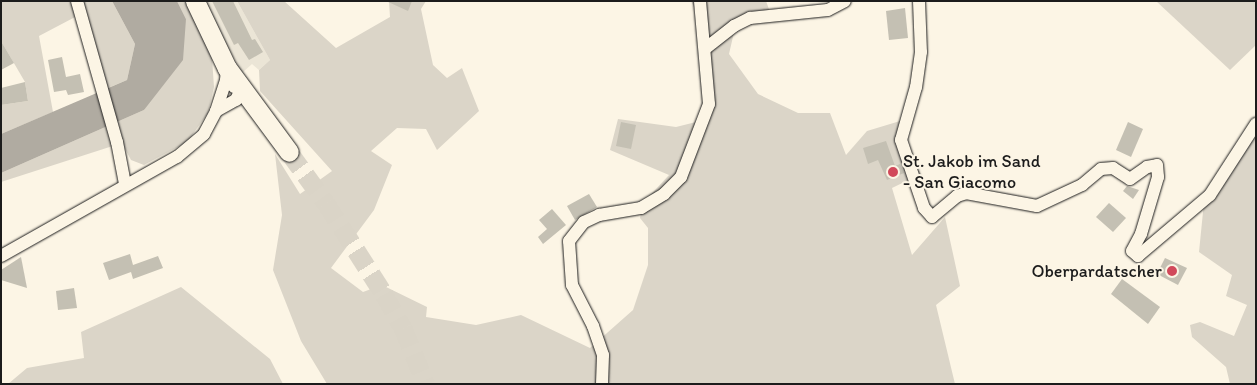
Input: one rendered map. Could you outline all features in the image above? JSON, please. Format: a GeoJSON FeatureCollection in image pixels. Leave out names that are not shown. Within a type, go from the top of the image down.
{"type":"FeatureCollection","features":[{"type":"Feature","properties":{"kind":"main road"},"geometry":{"type":"LineString","coordinates":[[195,1],[227,68],[233,93],[254,106],[289,152]]}},
{"type":"Feature","properties":{"kind":"street"},"geometry":{"type":"LineString","coordinates":[[77,1],[117,142],[126,184]]}},
{"type":"Feature","properties":{"kind":"street"},"geometry":{"type":"LineString","coordinates":[[602,384],[603,355],[593,326],[572,285],[568,241],[584,222],[599,215],[641,208],[664,194],[681,177],[708,104],[706,48],[700,1]]}},
{"type":"Feature","properties":{"kind":"street"},"geometry":{"type":"LineString","coordinates":[[706,48],[734,26],[750,18],[828,10],[845,1]]}},
{"type":"Feature","properties":{"kind":"street"},"geometry":{"type":"LineString","coordinates":[[919,1],[922,52],[917,82],[901,140],[924,208],[932,217],[957,196],[966,193],[1037,206],[1082,185],[1102,169],[1112,168],[1130,179],[1147,167],[1157,166],[1158,177],[1141,234],[1132,252],[1138,256],[1210,195],[1256,124]]}},
{"type":"Feature","properties":{"kind":"street"},"geometry":{"type":"LineString","coordinates":[[1,256],[177,157],[204,134],[216,111],[233,93]]}},
{"type":"Feature","properties":{"kind":"shaded area"},"geometry":{"type":"Polygon","coordinates":[[[1,1],[72,1],[77,16],[39,36],[53,112],[1,134],[1,105],[28,101],[25,82],[1,41],[1,1]]]}},
{"type":"Feature","properties":{"kind":"shaded area"},"geometry":{"type":"Polygon","coordinates":[[[82,1],[112,1],[135,44],[127,80],[108,88],[82,1]]]}},
{"type":"Feature","properties":{"kind":"shaded area"},"geometry":{"type":"Polygon","coordinates":[[[112,1],[177,1],[186,19],[183,60],[144,110],[1,173],[1,134],[127,80],[135,44],[112,1]]]}},
{"type":"Feature","properties":{"kind":"shaded area"},"geometry":{"type":"Polygon","coordinates":[[[177,1],[188,1],[212,58],[214,87],[208,113],[187,142],[144,165],[131,160],[122,143],[1,182],[1,173],[144,110],[186,19],[177,1]]]}},
{"type":"Feature","properties":{"kind":"shaded area"},"geometry":{"type":"Polygon","coordinates":[[[204,1],[237,1],[270,60],[259,70],[252,64],[242,73],[204,1]]]}},
{"type":"Feature","properties":{"kind":"shaded area"},"geometry":{"type":"Polygon","coordinates":[[[237,1],[284,1],[336,48],[390,17],[389,1],[426,1],[421,9],[433,65],[447,78],[462,68],[479,111],[437,150],[426,129],[397,128],[371,151],[392,165],[374,210],[331,268],[363,292],[382,285],[427,307],[426,317],[476,325],[521,315],[590,348],[633,310],[648,265],[648,228],[640,218],[643,203],[669,175],[610,150],[618,119],[676,127],[696,122],[703,101],[696,11],[691,1],[766,1],[770,12],[735,28],[729,54],[758,94],[798,113],[830,113],[846,155],[867,131],[910,118],[906,150],[921,174],[892,188],[912,255],[945,217],[960,286],[936,305],[955,384],[327,384],[301,341],[273,270],[282,215],[275,154],[300,194],[332,171],[260,91],[259,70],[270,60],[237,1]]]}},
{"type":"Feature","properties":{"kind":"shaded area"},"geometry":{"type":"Polygon","coordinates":[[[1156,1],[1256,1],[1256,45],[1230,70],[1156,1]]]}},
{"type":"Feature","properties":{"kind":"shaded area"},"geometry":{"type":"Polygon","coordinates":[[[1256,117],[1256,384],[1230,384],[1226,367],[1192,337],[1190,325],[1200,322],[1234,336],[1247,305],[1226,296],[1232,275],[1199,252],[1205,192],[1256,117]]]}},
{"type":"Feature","properties":{"kind":"shaded area"},"geometry":{"type":"Polygon","coordinates":[[[181,287],[270,359],[283,384],[8,384],[27,368],[84,358],[81,332],[181,287]]]}},
{"type":"Feature","properties":{"kind":"building"},"geometry":{"type":"Polygon","coordinates":[[[212,1],[233,1],[252,40],[255,39],[263,52],[249,60],[238,43],[234,45],[212,1]]]}},
{"type":"Feature","properties":{"kind":"building"},"geometry":{"type":"Polygon","coordinates":[[[386,1],[412,1],[408,11],[386,1]]]}},
{"type":"Feature","properties":{"kind":"building"},"geometry":{"type":"Polygon","coordinates":[[[905,8],[908,38],[889,40],[886,11],[905,8]]]}},
{"type":"Feature","properties":{"kind":"building"},"geometry":{"type":"Polygon","coordinates":[[[1,41],[14,63],[1,70],[1,41]]]}},
{"type":"Feature","properties":{"kind":"building"},"geometry":{"type":"Polygon","coordinates":[[[62,57],[66,77],[80,74],[84,92],[68,95],[66,90],[54,92],[48,60],[62,57]]]}},
{"type":"Feature","properties":{"kind":"building"},"geometry":{"type":"Polygon","coordinates":[[[25,82],[28,101],[1,105],[1,88],[25,82]]]}},
{"type":"Feature","properties":{"kind":"building"},"geometry":{"type":"Polygon","coordinates":[[[621,122],[636,125],[631,149],[616,146],[621,122]]]}},
{"type":"Feature","properties":{"kind":"building"},"geometry":{"type":"Polygon","coordinates":[[[1128,122],[1143,129],[1131,157],[1116,150],[1128,122]]]}},
{"type":"Feature","properties":{"kind":"building"},"geometry":{"type":"Polygon","coordinates":[[[886,141],[895,166],[900,164],[904,173],[887,180],[878,160],[868,164],[863,148],[886,141]]]}},
{"type":"Feature","properties":{"kind":"building"},"geometry":{"type":"Polygon","coordinates":[[[1127,186],[1139,190],[1133,199],[1123,191],[1127,186]]]}},
{"type":"Feature","properties":{"kind":"building"},"geometry":{"type":"Polygon","coordinates":[[[589,194],[597,207],[575,220],[567,206],[589,194]]]}},
{"type":"Feature","properties":{"kind":"building"},"geometry":{"type":"Polygon","coordinates":[[[1109,203],[1126,218],[1113,232],[1096,217],[1109,203]]]}},
{"type":"Feature","properties":{"kind":"building"},"geometry":{"type":"Polygon","coordinates":[[[552,209],[566,225],[543,244],[538,237],[547,229],[539,220],[552,209]]]}},
{"type":"Feature","properties":{"kind":"building"},"geometry":{"type":"Polygon","coordinates":[[[130,254],[133,265],[158,256],[163,268],[133,279],[131,272],[109,280],[103,263],[130,254]]]}},
{"type":"Feature","properties":{"kind":"building"},"geometry":{"type":"Polygon","coordinates":[[[21,257],[27,288],[1,280],[1,270],[21,257]]]}},
{"type":"Feature","properties":{"kind":"building","name":"Oberpardatscher"},"geometry":{"type":"Polygon","coordinates":[[[1165,258],[1187,268],[1178,285],[1157,274],[1165,258]]]}},
{"type":"Feature","properties":{"kind":"building"},"geometry":{"type":"Polygon","coordinates":[[[1122,279],[1160,307],[1148,324],[1111,294],[1122,279]]]}},
{"type":"Feature","properties":{"kind":"building"},"geometry":{"type":"Polygon","coordinates":[[[74,288],[77,308],[58,310],[56,291],[74,288]]]}},
{"type":"Feature","properties":{"kind":"tunnel"},"geometry":{"type":"LineString","coordinates":[[289,152],[326,203],[384,294],[403,328],[426,384]]}},
{"type":"Feature","properties":{"kind":"place","name":"St. Jakob im Sand - San Giacomo"},"geometry":{"type":"Point","coordinates":[893,172]}},
{"type":"Feature","properties":{"kind":"place","name":"Oberpardatscher"},"geometry":{"type":"Point","coordinates":[1172,271]}}]}
